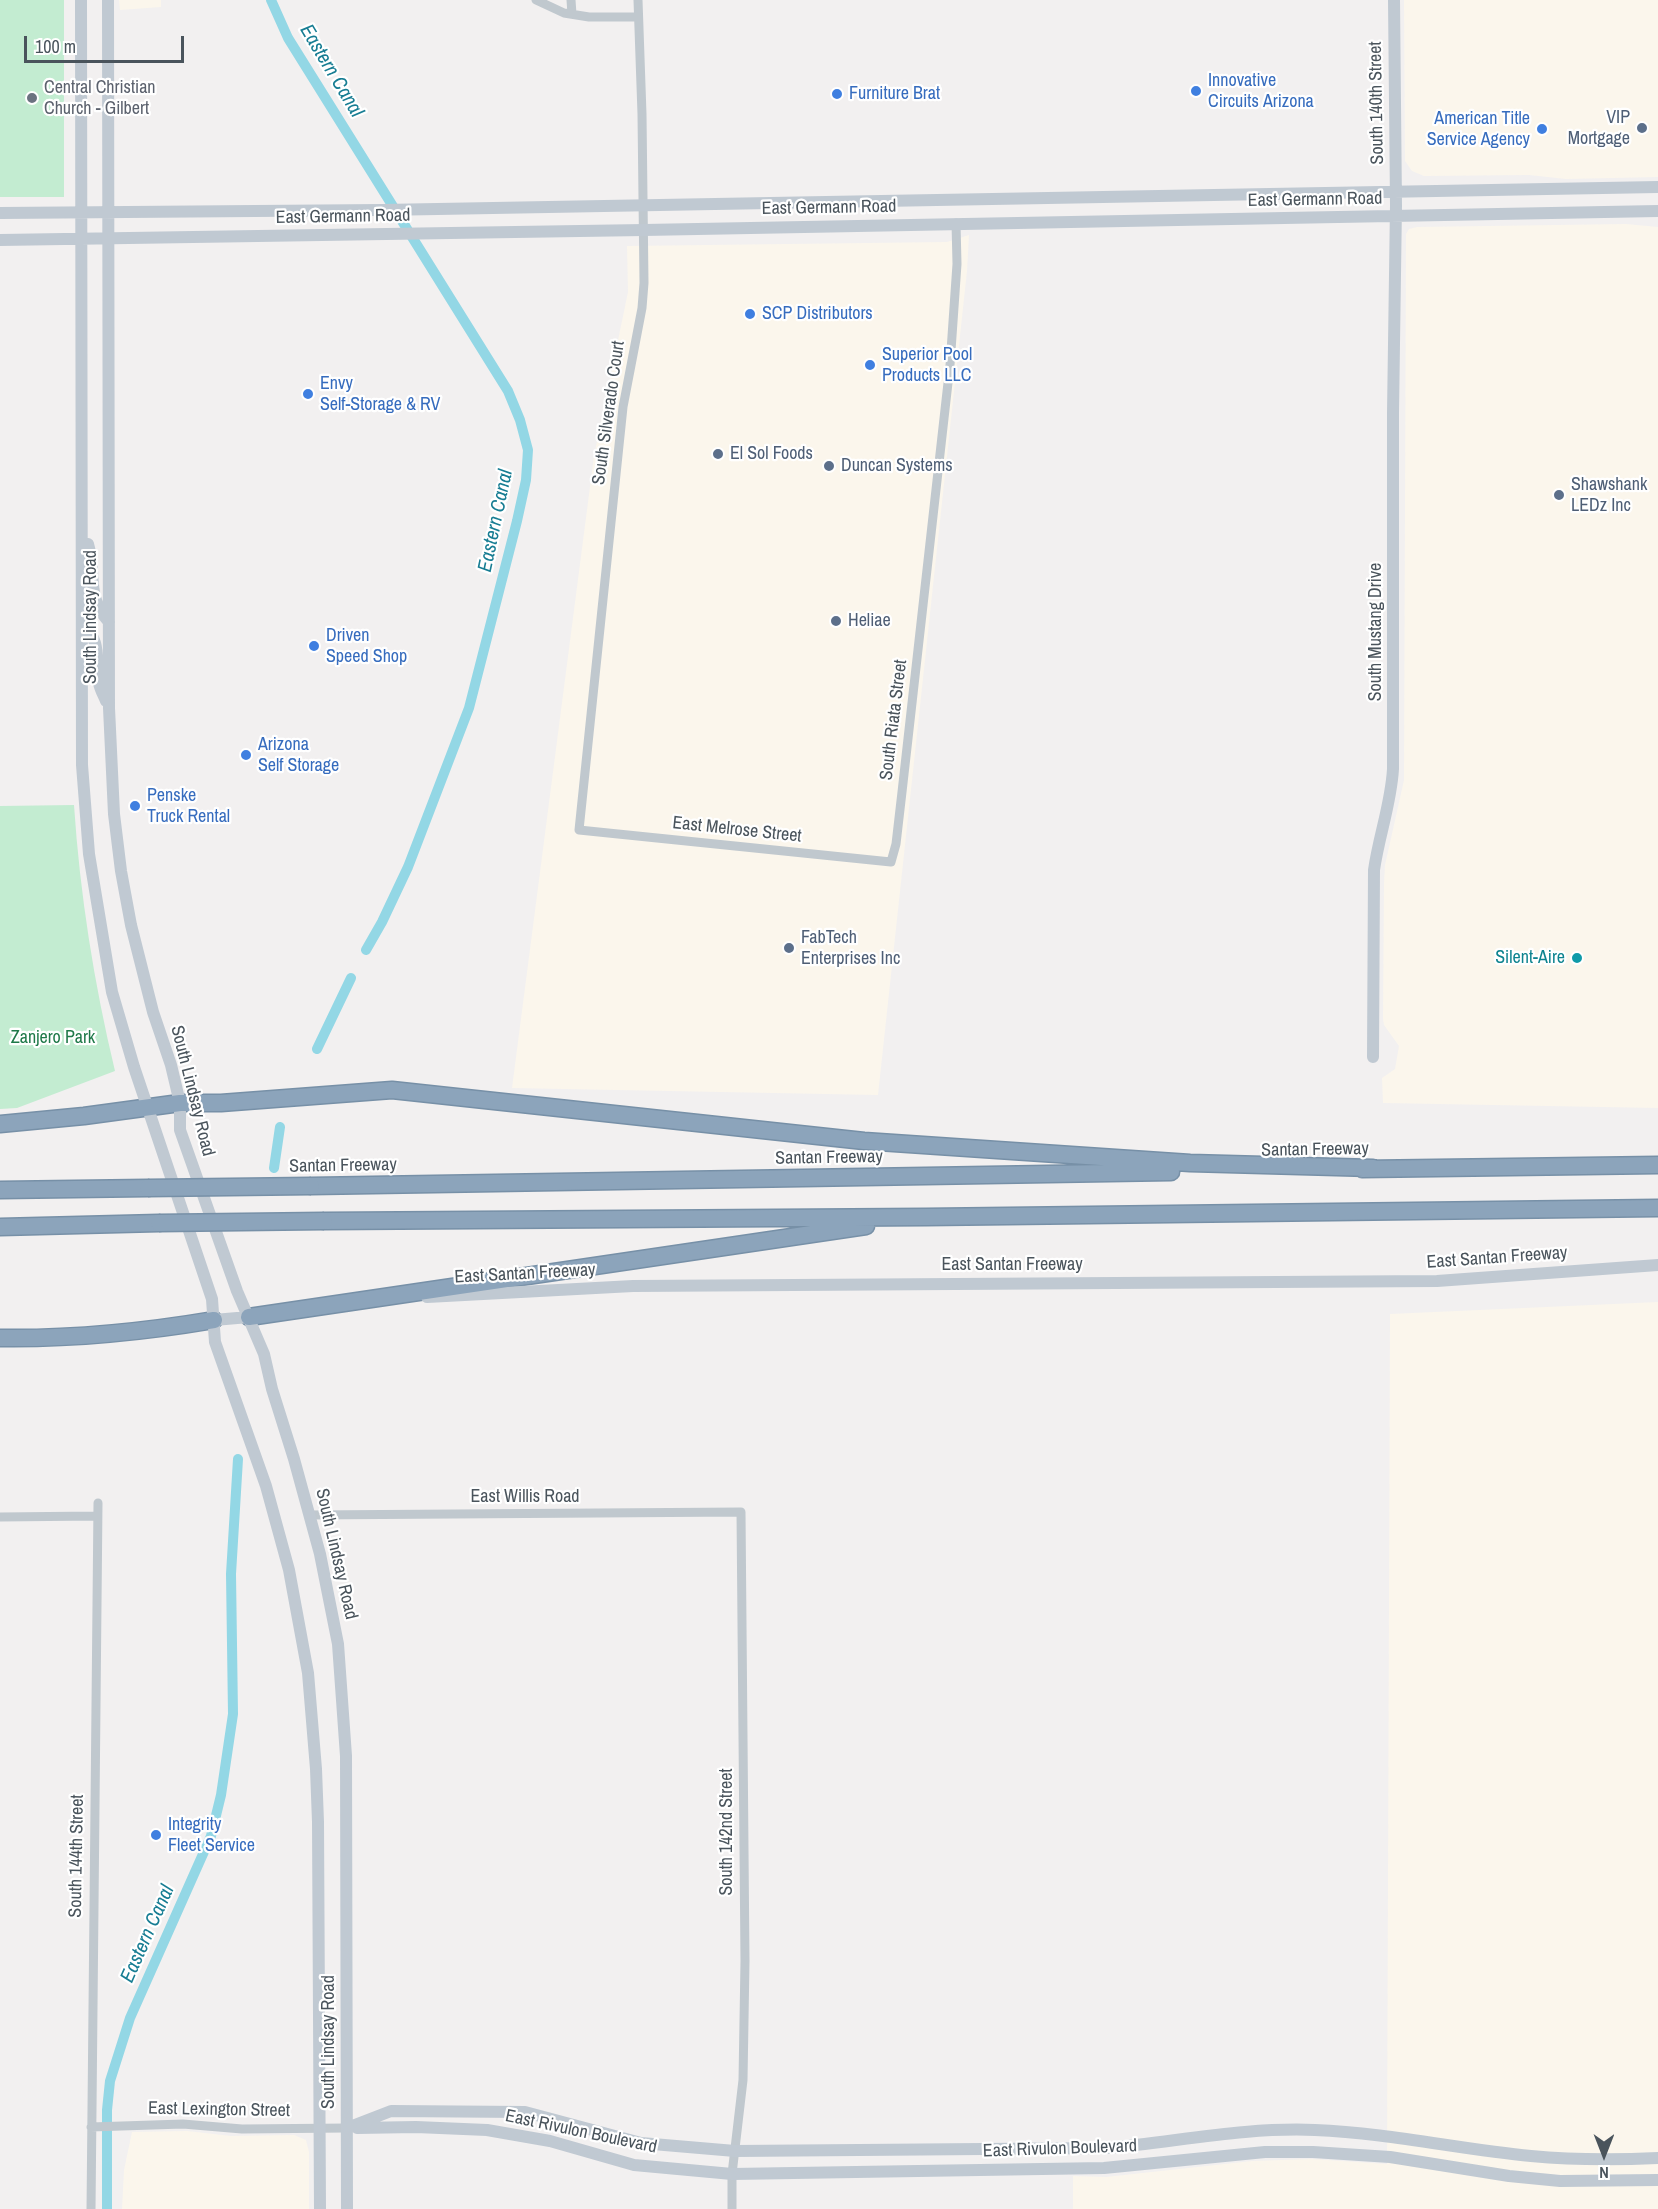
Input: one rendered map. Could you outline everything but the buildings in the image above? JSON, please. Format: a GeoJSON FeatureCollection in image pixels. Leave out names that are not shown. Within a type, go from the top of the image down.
{"type":"FeatureCollection","features":[{"type":"Feature","properties":{"kind":"highway"},"geometry":{"type":"LineString","coordinates":[[0,1124],[84,1116],[180,1102],[221,1103],[360,1091],[407,1091],[873,1141],[1190,1163],[1373,1168]]}},
{"type":"Feature","properties":{"kind":"highway","name":"Santan Freeway"},"geometry":{"type":"LineString","coordinates":[[0,1190],[1658,1165]]}},
{"type":"Feature","properties":{"kind":"highway"},"geometry":{"type":"LineString","coordinates":[[0,1227],[324,1221],[926,1217],[1658,1208]]}},
{"type":"Feature","properties":{"kind":"highway"},"geometry":{"type":"LineString","coordinates":[[249,1317],[926,1217]]}},
{"type":"Feature","properties":{"kind":"highway"},"geometry":{"type":"LineString","coordinates":[[0,1338],[94,1335],[214,1320]]}},
{"type":"Feature","properties":{"kind":"main road","name":"South Lindsay Road"},"geometry":{"type":"LineString","coordinates":[[81,0],[82,765],[89,854],[112,992],[147,1107],[212,1299],[215,1342],[275,1516],[297,1608],[308,1673],[316,1769],[320,2209]]}},
{"type":"Feature","properties":{"kind":"main road","name":"South Lindsay Road"},"geometry":{"type":"LineString","coordinates":[[108,0],[109,708],[114,813],[127,904],[153,1012],[171,1065],[180,1102],[180,1130],[237,1291],[264,1354],[272,1389],[310,1515],[329,1592],[338,1644],[346,1756],[347,2209]]}},
{"type":"Feature","properties":{"kind":"main road","name":"South 140th Street"},"geometry":{"type":"LineString","coordinates":[[1394,0],[1396,211]]}},
{"type":"Feature","properties":{"kind":"main road","name":"East Germann Road"},"geometry":{"type":"LineString","coordinates":[[0,213],[382,210],[1658,187]]}},
{"type":"Feature","properties":{"kind":"main road","name":"East Germann Road"},"geometry":{"type":"LineString","coordinates":[[0,240],[645,230],[1396,211],[1658,211]]}},
{"type":"Feature","properties":{"kind":"main road","name":"South Mustang Drive"},"geometry":{"type":"LineString","coordinates":[[1373,1057],[1374,870],[1389,804],[1393,769],[1393,413],[1396,211]]}},
{"type":"Feature","properties":{"kind":"main road"},"geometry":{"type":"LineString","coordinates":[[83,522],[91,553],[95,599],[99,610],[109,622]]}},
{"type":"Feature","properties":{"kind":"main road"},"geometry":{"type":"LineString","coordinates":[[83,622],[95,641],[99,685],[109,708]]}},
{"type":"Feature","properties":{"kind":"main road","name":"East Santan Freeway"},"geometry":{"type":"LineString","coordinates":[[366,1300],[633,1286],[1437,1281],[1658,1265]]}},
{"type":"Feature","properties":{"kind":"main road"},"geometry":{"type":"LineString","coordinates":[[214,1320],[249,1317]]}},
{"type":"Feature","properties":{"kind":"main road","name":"East Rivulon Boulevard"},"geometry":{"type":"LineString","coordinates":[[347,2128],[391,2111],[525,2112],[641,2143],[735,2151],[1107,2148],[1155,2144],[1226,2133],[1274,2129],[1314,2129],[1357,2132],[1531,2156],[1613,2160],[1658,2158]]}},
{"type":"Feature","properties":{"kind":"main road","name":"East Rivulon Boulevard"},"geometry":{"type":"LineString","coordinates":[[347,2128],[416,2127],[487,2130],[550,2141],[634,2165],[732,2174],[1104,2168],[1265,2152],[1313,2152],[1390,2157],[1509,2176],[1560,2181],[1658,2180]]}},
{"type":"Feature","properties":{"kind":"street"},"geometry":{"type":"LineString","coordinates":[[536,0],[564,13],[639,17]]}},
{"type":"Feature","properties":{"kind":"street"},"geometry":{"type":"LineString","coordinates":[[571,0],[572,14]]}},
{"type":"Feature","properties":{"kind":"street","name":"South Silverado Court"},"geometry":{"type":"LineString","coordinates":[[579,830],[623,407],[642,308],[645,230],[638,0]]}},
{"type":"Feature","properties":{"kind":"street","name":"South Riata Street"},"geometry":{"type":"LineString","coordinates":[[891,862],[896,844],[905,769],[948,376],[957,264],[956,223]]}},
{"type":"Feature","properties":{"kind":"street","name":"East Melrose Street"},"geometry":{"type":"LineString","coordinates":[[579,830],[891,862]]}},
{"type":"Feature","properties":{"kind":"street","name":"South 144th Street"},"geometry":{"type":"LineString","coordinates":[[91,2209],[95,2127],[98,1503]]}},
{"type":"Feature","properties":{"kind":"street","name":"East Willis Road"},"geometry":{"type":"LineString","coordinates":[[310,1515],[741,1512]]}},
{"type":"Feature","properties":{"kind":"street","name":"South 142nd Street"},"geometry":{"type":"LineString","coordinates":[[732,2209],[732,2174],[743,2080],[745,1961],[741,1512]]}},
{"type":"Feature","properties":{"kind":"street"},"geometry":{"type":"LineString","coordinates":[[0,1517],[97,1516]]}},
{"type":"Feature","properties":{"kind":"street","name":"East Lexington Street"},"geometry":{"type":"LineString","coordinates":[[95,2127],[183,2124],[242,2129],[347,2128]]}},
{"type":"Feature","properties":{"kind":"shaded area"},"geometry":{"type":"Polygon","coordinates":[[[119,0],[161,0],[161,7],[120,10],[119,0]]]}},
{"type":"Feature","properties":{"kind":"shaded area"},"geometry":{"type":"Polygon","coordinates":[[[1404,0],[1658,0],[1658,177],[1566,179],[1529,175],[1424,176],[1412,171],[1405,161],[1404,0]]]}},
{"type":"Feature","properties":{"kind":"shaded area"},"geometry":{"type":"Polygon","coordinates":[[[1626,224],[1658,227],[1658,1108],[1383,1103],[1382,1078],[1395,1069],[1399,1046],[1384,1025],[1383,1019],[1384,883],[1385,865],[1404,780],[1406,234],[1409,229],[1417,227],[1626,224]]]}},
{"type":"Feature","properties":{"kind":"shaded area"},"geometry":{"type":"Polygon","coordinates":[[[969,235],[878,1095],[512,1088],[594,456],[628,292],[627,246],[947,242],[969,235]]]}},
{"type":"Feature","properties":{"kind":"shaded area"},"geometry":{"type":"Polygon","coordinates":[[[1658,1302],[1658,2209],[1073,2209],[1073,2176],[1106,2177],[1252,2161],[1312,2159],[1387,2164],[1390,1314],[1658,1302]]]}},
{"type":"Feature","properties":{"kind":"shaded area"},"geometry":{"type":"Polygon","coordinates":[[[187,2131],[231,2136],[294,2135],[306,2140],[309,2152],[309,2209],[122,2209],[124,2170],[132,2132],[187,2131]]]}},
{"type":"Feature","properties":{"kind":"green space","name":"Central Christian Church - Gilbert"},"geometry":{"type":"Polygon","coordinates":[[[0,0],[64,0],[64,197],[0,197],[0,0]]]}},
{"type":"Feature","properties":{"kind":"green space","name":"Zanjero Park"},"geometry":{"type":"Polygon","coordinates":[[[74,805],[89,939],[115,1071],[17,1108],[0,1109],[0,806],[74,805]]]}},
{"type":"Feature","properties":{"kind":"waterway","name":"Eastern Canal"},"geometry":{"type":"LineString","coordinates":[[271,0],[288,38],[508,391],[520,420],[528,450],[526,480],[517,521],[469,708],[408,867],[366,950]]}},
{"type":"Feature","properties":{"kind":"waterway","name":"Eastern Canal"},"geometry":{"type":"LineString","coordinates":[[317,1049],[351,978]]}},
{"type":"Feature","properties":{"kind":"waterway","name":"Eastern Canal"},"geometry":{"type":"LineString","coordinates":[[274,1168],[280,1127]]}},
{"type":"Feature","properties":{"kind":"waterway","name":"Eastern Canal"},"geometry":{"type":"LineString","coordinates":[[107,2209],[107,2110],[110,2081],[130,2018],[211,1836],[221,1795],[233,1714],[231,1574],[238,1459]]}},
{"type":"Feature","properties":{"kind":"place","name":"Innovative Circuits Arizona"},"geometry":{"type":"Point","coordinates":[1196,91]}},
{"type":"Feature","properties":{"kind":"place","name":"Furniture Brat"},"geometry":{"type":"Point","coordinates":[837,94]}},
{"type":"Feature","properties":{"kind":"place","name":"Central Christian Church - Gilbert"},"geometry":{"type":"Point","coordinates":[32,98]}},
{"type":"Feature","properties":{"kind":"place","name":"VIP Mortgage"},"geometry":{"type":"Point","coordinates":[1642,128]}},
{"type":"Feature","properties":{"kind":"place","name":"American Title Service Agency"},"geometry":{"type":"Point","coordinates":[1542,129]}},
{"type":"Feature","properties":{"kind":"place","name":"SCP Distributors"},"geometry":{"type":"Point","coordinates":[750,314]}},
{"type":"Feature","properties":{"kind":"place","name":"Superior Pool Products LLC"},"geometry":{"type":"Point","coordinates":[870,365]}},
{"type":"Feature","properties":{"kind":"place","name":"Envy Self-Storage & RV"},"geometry":{"type":"Point","coordinates":[308,394]}},
{"type":"Feature","properties":{"kind":"place","name":"El Sol Foods"},"geometry":{"type":"Point","coordinates":[718,454]}},
{"type":"Feature","properties":{"kind":"place","name":"Duncan Systems"},"geometry":{"type":"Point","coordinates":[829,466]}},
{"type":"Feature","properties":{"kind":"place","name":"Shawshank LEDz Inc"},"geometry":{"type":"Point","coordinates":[1559,495]}},
{"type":"Feature","properties":{"kind":"place","name":"Heliae"},"geometry":{"type":"Point","coordinates":[836,621]}},
{"type":"Feature","properties":{"kind":"place","name":"Driven Speed Shop"},"geometry":{"type":"Point","coordinates":[314,646]}},
{"type":"Feature","properties":{"kind":"place","name":"Arizona Self Storage"},"geometry":{"type":"Point","coordinates":[246,755]}},
{"type":"Feature","properties":{"kind":"place","name":"Penske Truck Rental"},"geometry":{"type":"Point","coordinates":[135,806]}},
{"type":"Feature","properties":{"kind":"place","name":"FabTech Enterprises Inc"},"geometry":{"type":"Point","coordinates":[789,948]}},
{"type":"Feature","properties":{"kind":"place","name":"Silent-Aire"},"geometry":{"type":"Point","coordinates":[1577,958]}},
{"type":"Feature","properties":{"kind":"place","name":"Integrity Fleet Service"},"geometry":{"type":"Point","coordinates":[156,1835]}}]}
